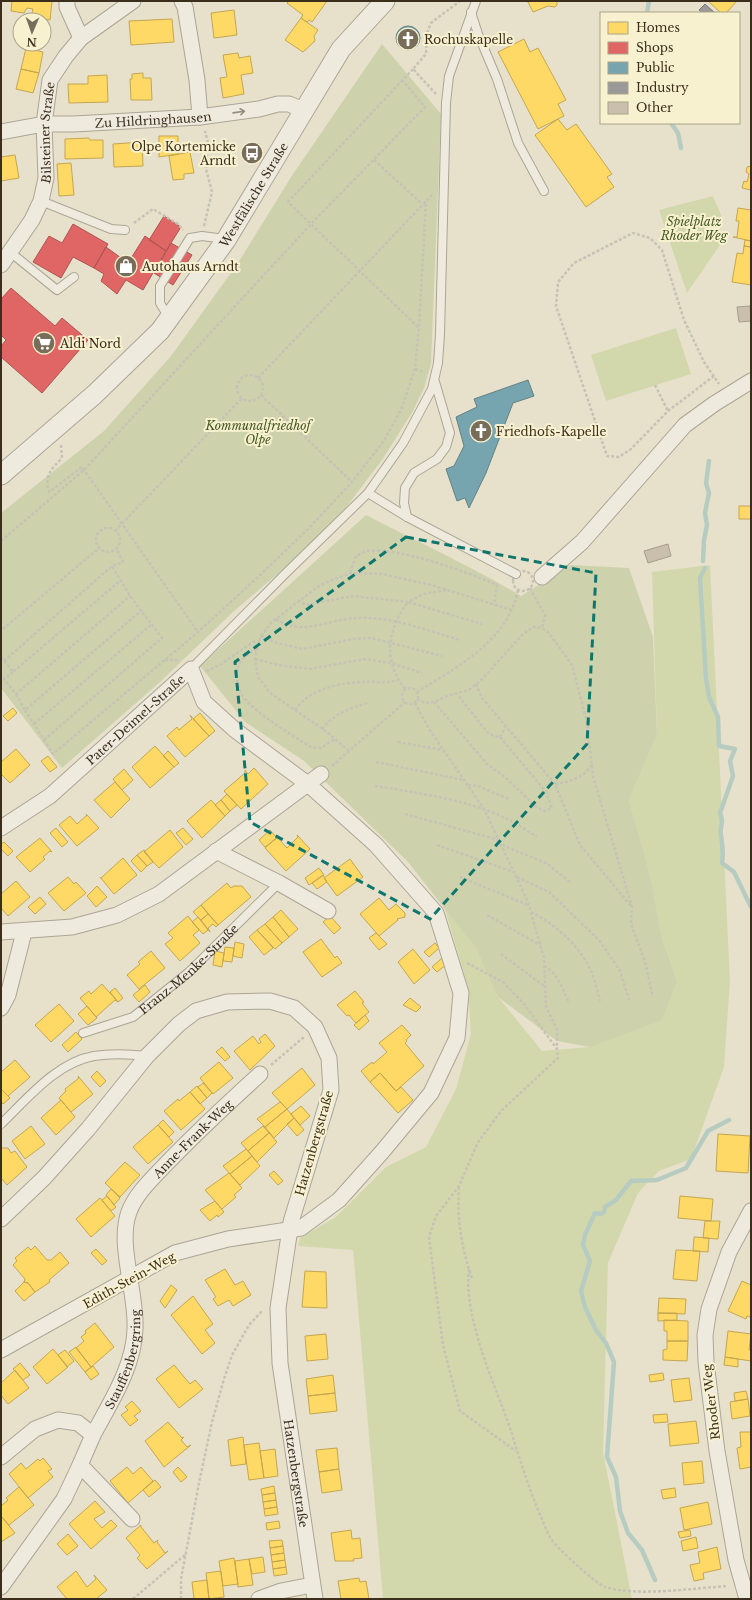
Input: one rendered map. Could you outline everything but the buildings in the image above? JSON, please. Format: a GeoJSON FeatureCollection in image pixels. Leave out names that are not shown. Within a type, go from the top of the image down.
{"type":"FeatureCollection","features":[{"type":"Feature","properties":{"kind":"street"},"geometry":{"type":"LineString","coordinates":[[67,1],[67,7],[81,38]]}},
{"type":"Feature","properties":{"kind":"street","name":"Bilsteiner Straße"},"geometry":{"type":"LineString","coordinates":[[1,265],[32,220],[41,201],[46,178],[44,124],[50,80],[66,56],[81,38],[133,1]]}},
{"type":"Feature","properties":{"kind":"street"},"geometry":{"type":"LineString","coordinates":[[182,1],[185,7],[197,80],[202,124]]}},
{"type":"Feature","properties":{"kind":"street","name":"Westfälische Straße"},"geometry":{"type":"LineString","coordinates":[[1,475],[96,394],[170,319],[226,240],[341,49],[385,1]]}},
{"type":"Feature","properties":{"kind":"street","name":"Zu Hildringhausen"},"geometry":{"type":"LineString","coordinates":[[1,132],[44,124],[202,124],[278,104],[289,104],[303,110]]}},
{"type":"Feature","properties":{"kind":"street"},"geometry":{"type":"LineString","coordinates":[[542,577],[582,542],[686,425],[728,395],[751,381]]}},
{"type":"Feature","properties":{"kind":"street","name":"Pater-Deimel-Straße"},"geometry":{"type":"LineString","coordinates":[[1,828],[50,796],[193,673],[204,702],[235,730],[309,785],[376,845],[436,913],[448,948]]}},
{"type":"Feature","properties":{"kind":"street"},"geometry":{"type":"LineString","coordinates":[[1,932],[24,932],[72,927],[117,915],[159,894],[216,851],[309,785],[321,774]]}},
{"type":"Feature","properties":{"kind":"street"},"geometry":{"type":"LineString","coordinates":[[216,851],[328,911]]}},
{"type":"Feature","properties":{"kind":"street"},"geometry":{"type":"LineString","coordinates":[[1,1008],[8,995],[24,932]]}},
{"type":"Feature","properties":{"kind":"street","name":"Edith-Stein-Weg"},"geometry":{"type":"LineString","coordinates":[[1,1350],[175,1253],[228,1238],[301,1228],[339,1200],[382,1152],[431,1093],[457,1038],[461,993],[448,948]]}},
{"type":"Feature","properties":{"kind":"street","name":"Hatzenbergstraße"},"geometry":{"type":"LineString","coordinates":[[1,1219],[44,1178],[88,1128],[147,1056],[179,1024],[196,1011],[227,1002],[270,1001],[294,1008],[315,1027],[329,1058],[331,1090],[290,1230],[278,1308],[280,1363],[314,1592]]}},
{"type":"Feature","properties":{"kind":"street","name":"Anne-Frank-Weg"},"geometry":{"type":"LineString","coordinates":[[130,1279],[125,1233],[129,1212],[136,1199],[188,1141],[260,1074]]}},
{"type":"Feature","properties":{"kind":"street","name":"Rhoder Weg"},"geometry":{"type":"LineString","coordinates":[[747,1599],[736,1560],[717,1451],[706,1362],[705,1335],[709,1309],[729,1252],[751,1211]]}},
{"type":"Feature","properties":{"kind":"street","name":"Stauffenbergring"},"geometry":{"type":"LineString","coordinates":[[1,1587],[64,1499],[93,1435],[121,1381],[131,1354],[135,1329],[130,1279]]}},
{"type":"Feature","properties":{"kind":"street"},"geometry":{"type":"LineString","coordinates":[[1,1458],[35,1429],[58,1420],[78,1423],[93,1435]]}},
{"type":"Feature","properties":{"kind":"street"},"geometry":{"type":"LineString","coordinates":[[80,1465],[132,1519]]}},
{"type":"Feature","properties":{"kind":"street"},"geometry":{"type":"LineString","coordinates":[[260,1599],[281,1591],[314,1592]]}},
{"type":"Feature","properties":{"kind":"lane"},"geometry":{"type":"LineString","coordinates":[[193,673],[284,575],[368,493],[403,443],[435,382],[440,334],[446,103],[449,76],[476,1]]}},
{"type":"Feature","properties":{"kind":"lane"},"geometry":{"type":"LineString","coordinates":[[471,12],[478,34],[497,79],[518,143],[544,191]]}},
{"type":"Feature","properties":{"kind":"lane"},"geometry":{"type":"LineString","coordinates":[[41,201],[77,217],[112,229],[125,230]]}},
{"type":"Feature","properties":{"kind":"lane"},"geometry":{"type":"LineString","coordinates":[[170,319],[160,303],[160,286],[190,238],[202,236],[226,240]]}},
{"type":"Feature","properties":{"kind":"lane"},"geometry":{"type":"LineString","coordinates":[[10,252],[57,290],[74,277]]}},
{"type":"Feature","properties":{"kind":"lane"},"geometry":{"type":"LineString","coordinates":[[407,517],[404,503],[405,488],[414,473],[437,459],[446,447],[450,433],[435,382]]}},
{"type":"Feature","properties":{"kind":"lane"},"geometry":{"type":"LineString","coordinates":[[368,493],[407,517],[516,574]]}},
{"type":"Feature","properties":{"kind":"lane","name":"Franz-Menke-Straße"},"geometry":{"type":"LineString","coordinates":[[83,1033],[133,1017],[189,972],[280,884]]}},
{"type":"Feature","properties":{"kind":"lane"},"geometry":{"type":"LineString","coordinates":[[1,1124],[65,1067],[93,1056],[127,1054],[147,1056]]}},
{"type":"Feature","properties":{"kind":"path"},"geometry":{"type":"LineString","coordinates":[[419,328],[288,202],[426,54],[427,33],[431,23],[460,1]]}},
{"type":"Feature","properties":{"kind":"path"},"geometry":{"type":"LineString","coordinates":[[413,69],[446,103]]}},
{"type":"Feature","properties":{"kind":"path"},"geometry":{"type":"LineString","coordinates":[[1,541],[84,470],[311,224],[426,107],[402,80]]}},
{"type":"Feature","properties":{"kind":"path"},"geometry":{"type":"LineString","coordinates":[[202,124],[208,143],[206,169],[212,192],[202,236]]}},
{"type":"Feature","properties":{"kind":"path"},"geometry":{"type":"LineString","coordinates":[[374,160],[422,204]]}},
{"type":"Feature","properties":{"kind":"path"},"geometry":{"type":"LineString","coordinates":[[258,378],[422,204],[444,184]]}},
{"type":"Feature","properties":{"kind":"path"},"geometry":{"type":"LineString","coordinates":[[121,580],[4,679],[16,694],[53,754],[198,632],[303,534],[352,482],[383,442],[401,410],[415,369],[419,328],[426,201]]}},
{"type":"Feature","properties":{"kind":"path"},"geometry":{"type":"LineString","coordinates":[[125,230],[153,209],[178,224]]}},
{"type":"Feature","properties":{"kind":"path"},"geometry":{"type":"LineString","coordinates":[[714,376],[668,411],[631,449],[619,457],[607,456],[556,306],[558,282],[574,263],[633,233],[650,238],[662,250],[684,320],[704,362],[728,395]]}},
{"type":"Feature","properties":{"kind":"path"},"geometry":{"type":"LineString","coordinates":[[246,375],[258,378],[263,387],[261,395],[252,401],[242,398],[237,392],[239,381],[246,375]]}},
{"type":"Feature","properties":{"kind":"path"},"geometry":{"type":"LineString","coordinates":[[655,385],[668,411]]}},
{"type":"Feature","properties":{"kind":"path"},"geometry":{"type":"LineString","coordinates":[[261,395],[352,482]]}},
{"type":"Feature","properties":{"kind":"path"},"geometry":{"type":"LineString","coordinates":[[115,532],[242,398]]}},
{"type":"Feature","properties":{"kind":"path"},"geometry":{"type":"LineString","coordinates":[[52,431],[61,444],[62,458],[48,473],[47,486],[50,492],[82,467],[198,632]]}},
{"type":"Feature","properties":{"kind":"path"},"geometry":{"type":"LineString","coordinates":[[108,529],[115,532],[119,541],[116,548],[106,552],[99,548],[96,538],[99,532],[108,529]]}},
{"type":"Feature","properties":{"kind":"path"},"geometry":{"type":"LineString","coordinates":[[4,629],[99,548]]}},
{"type":"Feature","properties":{"kind":"path"},"geometry":{"type":"LineString","coordinates":[[4,661],[112,566],[123,562],[116,548]]}},
{"type":"Feature","properties":{"kind":"path"},"geometry":{"type":"LineString","coordinates":[[350,573],[356,556],[367,551],[393,553],[418,558],[475,575],[498,585],[494,605]]}},
{"type":"Feature","properties":{"kind":"path"},"geometry":{"type":"LineString","coordinates":[[44,740],[162,638],[130,596],[112,566]]}},
{"type":"Feature","properties":{"kind":"path"},"geometry":{"type":"LineString","coordinates":[[349,751],[322,729],[270,693],[258,677],[255,659],[260,636],[276,619],[320,584],[350,573],[382,574],[449,590],[512,610]]}},
{"type":"Feature","properties":{"kind":"path"},"geometry":{"type":"LineString","coordinates":[[530,588],[545,615],[542,628]]}},
{"type":"Feature","properties":{"kind":"path"},"geometry":{"type":"LineString","coordinates":[[405,689],[398,680],[391,663],[390,642],[395,622],[408,602],[423,594],[449,590]]}},
{"type":"Feature","properties":{"kind":"path"},"geometry":{"type":"LineString","coordinates":[[417,692],[480,651],[498,632],[512,610],[518,590]]}},
{"type":"Feature","properties":{"kind":"path"},"geometry":{"type":"LineString","coordinates":[[16,694],[130,596]]}},
{"type":"Feature","properties":{"kind":"path"},"geometry":{"type":"LineString","coordinates":[[298,600],[306,605],[353,596],[408,602],[482,624]]}},
{"type":"Feature","properties":{"kind":"path"},"geometry":{"type":"LineString","coordinates":[[25,710],[142,610]]}},
{"type":"Feature","properties":{"kind":"path"},"geometry":{"type":"LineString","coordinates":[[276,619],[283,624],[296,627],[310,627],[355,618],[385,619],[460,640]]}},
{"type":"Feature","properties":{"kind":"path"},"geometry":{"type":"LineString","coordinates":[[34,724],[152,624]]}},
{"type":"Feature","properties":{"kind":"path"},"geometry":{"type":"LineString","coordinates":[[417,699],[425,703],[434,702],[447,696],[469,690],[523,634],[533,627],[542,628],[549,633],[572,665],[587,723],[593,776],[632,907],[631,924],[645,962],[653,997]]}},
{"type":"Feature","properties":{"kind":"path"},"geometry":{"type":"LineString","coordinates":[[260,636],[274,642],[302,649],[354,638],[371,638],[442,656]]}},
{"type":"Feature","properties":{"kind":"path"},"geometry":{"type":"LineString","coordinates":[[193,673],[220,665],[245,647],[259,641]]}},
{"type":"Feature","properties":{"kind":"path"},"geometry":{"type":"LineString","coordinates":[[257,649],[249,652],[237,665],[236,674],[238,686],[252,707],[311,747],[321,748],[335,739]]}},
{"type":"Feature","properties":{"kind":"path"},"geometry":{"type":"LineString","coordinates":[[1,657],[13,672]]}},
{"type":"Feature","properties":{"kind":"path"},"geometry":{"type":"LineString","coordinates":[[255,659],[284,666],[310,669],[365,659],[391,663],[422,672]]}},
{"type":"Feature","properties":{"kind":"path"},"geometry":{"type":"LineString","coordinates":[[295,710],[301,701],[315,693],[330,688],[355,682],[386,683],[398,680]]}},
{"type":"Feature","properties":{"kind":"path"},"geometry":{"type":"LineString","coordinates":[[476,684],[482,698],[555,784],[580,845],[632,907]]}},
{"type":"Feature","properties":{"kind":"path"},"geometry":{"type":"LineString","coordinates":[[408,687],[416,689],[419,696],[415,703],[407,704],[401,699],[402,691],[408,687]]}},
{"type":"Feature","properties":{"kind":"path"},"geometry":{"type":"LineString","coordinates":[[434,702],[486,764],[505,777],[536,807],[544,810],[552,808],[546,792],[500,737],[494,736],[487,732],[457,694]]}},
{"type":"Feature","properties":{"kind":"path"},"geometry":{"type":"LineString","coordinates":[[321,774],[405,702]]}},
{"type":"Feature","properties":{"kind":"path"},"geometry":{"type":"LineString","coordinates":[[322,729],[334,717],[347,710],[369,703]]}},
{"type":"Feature","properties":{"kind":"path"},"geometry":{"type":"LineString","coordinates":[[415,703],[429,730],[484,809],[515,872],[528,905],[540,946],[544,966],[546,1007],[557,1030],[558,1058],[502,1110],[478,1142],[459,1186],[436,1216],[429,1236],[443,1345],[460,1411],[516,1451]]}},
{"type":"Feature","properties":{"kind":"path"},"geometry":{"type":"LineString","coordinates":[[500,737],[506,726]]}},
{"type":"Feature","properties":{"kind":"path"},"geometry":{"type":"LineString","coordinates":[[398,742],[444,750]]}},
{"type":"Feature","properties":{"kind":"path"},"geometry":{"type":"LineString","coordinates":[[376,762],[465,780]]}},
{"type":"Feature","properties":{"kind":"path"},"geometry":{"type":"LineString","coordinates":[[555,784],[569,782],[579,777],[592,765]]}},
{"type":"Feature","properties":{"kind":"path"},"geometry":{"type":"LineString","coordinates":[[468,785],[478,786],[509,799]]}},
{"type":"Feature","properties":{"kind":"path"},"geometry":{"type":"LineString","coordinates":[[375,786],[413,792],[484,809],[503,817],[537,837]]}},
{"type":"Feature","properties":{"kind":"path"},"geometry":{"type":"LineString","coordinates":[[405,814],[500,840]]}},
{"type":"Feature","properties":{"kind":"path"},"geometry":{"type":"LineString","coordinates":[[437,845],[515,872]]}},
{"type":"Feature","properties":{"kind":"path"},"geometry":{"type":"LineString","coordinates":[[502,845],[546,863],[570,882]]}},
{"type":"Feature","properties":{"kind":"path"},"geometry":{"type":"LineString","coordinates":[[460,877],[528,905]]}},
{"type":"Feature","properties":{"kind":"path"},"geometry":{"type":"LineString","coordinates":[[516,877],[549,892],[599,940],[620,971],[629,1000]]}},
{"type":"Feature","properties":{"kind":"path"},"geometry":{"type":"LineString","coordinates":[[530,911],[544,918],[565,937],[580,954],[591,971],[600,1001]]}},
{"type":"Feature","properties":{"kind":"path"},"geometry":{"type":"LineString","coordinates":[[487,915],[540,946]]}},
{"type":"Feature","properties":{"kind":"path"},"geometry":{"type":"LineString","coordinates":[[448,948],[457,957],[477,970],[503,982],[524,1004],[558,1049]]}},
{"type":"Feature","properties":{"kind":"path"},"geometry":{"type":"LineString","coordinates":[[501,954],[545,986]]}},
{"type":"Feature","properties":{"kind":"path"},"geometry":{"type":"LineString","coordinates":[[544,966],[550,969],[557,977],[569,1003]]}},
{"type":"Feature","properties":{"kind":"path"},"geometry":{"type":"LineString","coordinates":[[260,1074],[315,1027]]}},
{"type":"Feature","properties":{"kind":"path"},"geometry":{"type":"LineString","coordinates":[[459,1186],[457,1215],[463,1253],[472,1278]]}},
{"type":"Feature","properties":{"kind":"path"},"geometry":{"type":"LineString","coordinates":[[469,1269],[467,1286],[477,1333],[516,1451],[550,1538],[559,1550],[603,1586],[622,1590],[660,1591],[743,1584]]}},
{"type":"Feature","properties":{"kind":"path"},"geometry":{"type":"LineString","coordinates":[[181,1599],[181,1579],[199,1483],[212,1422],[232,1355],[249,1325],[280,1292]]}},
{"type":"Feature","properties":{"kind":"path"},"geometry":{"type":"LineString","coordinates":[[133,1599],[186,1553]]}},
{"type":"Feature","properties":{"kind":"highlighted area"},"geometry":{"type":"Polygon","coordinates":[[[406,537],[596,573],[587,744],[430,919],[250,822],[235,662],[406,537]]]}},
{"type":"Feature","properties":{"kind":"green space","name":"Kommunalfriedhof Olpe"},"geometry":{"type":"Polygon","coordinates":[[[382,44],[441,114],[431,364],[424,388],[413,411],[382,460],[341,514],[282,570],[233,612],[160,682],[62,768],[1,688],[1,513],[104,431],[171,356],[238,263],[293,174],[382,44]]]}},
{"type":"Feature","properties":{"kind":"green space","name":"Spielplatz Rhoder Weg"},"geometry":{"type":"Polygon","coordinates":[[[713,196],[721,215],[720,245],[687,293],[659,210],[713,196]]]}},
{"type":"Feature","properties":{"kind":"green space"},"geometry":{"type":"Polygon","coordinates":[[[676,328],[691,374],[606,401],[591,355],[676,328]]]}},
{"type":"Feature","properties":{"kind":"green space"},"geometry":{"type":"Polygon","coordinates":[[[366,515],[464,564],[521,596],[571,565],[629,568],[653,637],[657,735],[629,800],[650,874],[662,938],[677,981],[662,1020],[590,1047],[557,1041],[498,997],[475,947],[408,862],[304,761],[245,722],[200,666],[366,515]]]}},
{"type":"Feature","properties":{"kind":"green space"},"geometry":{"type":"Polygon","coordinates":[[[710,565],[730,980],[724,1067],[691,1159],[659,1171],[638,1193],[608,1263],[603,1452],[632,1599],[383,1599],[353,1250],[298,1246],[300,1238],[336,1217],[386,1167],[426,1147],[456,1089],[471,1034],[468,987],[444,906],[475,947],[498,997],[542,1051],[590,1047],[677,981],[662,938],[650,874],[629,800],[657,735],[652,572],[710,565]]]}},
{"type":"Feature","properties":{"kind":"waterway"},"geometry":{"type":"LineString","coordinates":[[647,12],[649,1]]}},
{"type":"Feature","properties":{"kind":"waterway"},"geometry":{"type":"LineString","coordinates":[[672,124],[678,133],[681,148]]}},
{"type":"Feature","properties":{"kind":"waterway"},"geometry":{"type":"LineString","coordinates":[[703,561],[704,540],[707,525],[705,513],[709,493],[706,483],[709,461]]}},
{"type":"Feature","properties":{"kind":"waterway"},"geometry":{"type":"LineString","coordinates":[[705,568],[700,578],[706,678],[709,697],[718,717],[719,746],[735,749],[730,761],[733,776],[720,813],[722,819],[722,863],[734,872],[751,907]]}},
{"type":"Feature","properties":{"kind":"waterway"},"geometry":{"type":"LineString","coordinates":[[655,1580],[642,1550],[628,1533],[620,1511],[616,1477],[607,1457],[614,1362],[606,1343],[596,1330],[585,1307],[581,1291],[590,1261],[583,1245],[585,1235],[595,1213],[601,1214],[604,1212],[605,1207],[616,1200],[631,1181],[657,1180],[686,1168],[708,1131],[729,1120]]}},
{"type":"Feature","properties":{"kind":"place","name":"Rochuskapelle"},"geometry":{"type":"Point","coordinates":[408,39]}},
{"type":"Feature","properties":{"kind":"place","name":"Olpe Kortemicke Arndt"},"geometry":{"type":"Point","coordinates":[252,153]}},
{"type":"Feature","properties":{"kind":"place","name":"Autohaus Arndt"},"geometry":{"type":"Point","coordinates":[126,266]}},
{"type":"Feature","properties":{"kind":"place","name":"Aldi Nord"},"geometry":{"type":"Point","coordinates":[44,343]}},
{"type":"Feature","properties":{"kind":"place","name":"Friedhofs-Kapelle"},"geometry":{"type":"Point","coordinates":[481,431]}}]}
